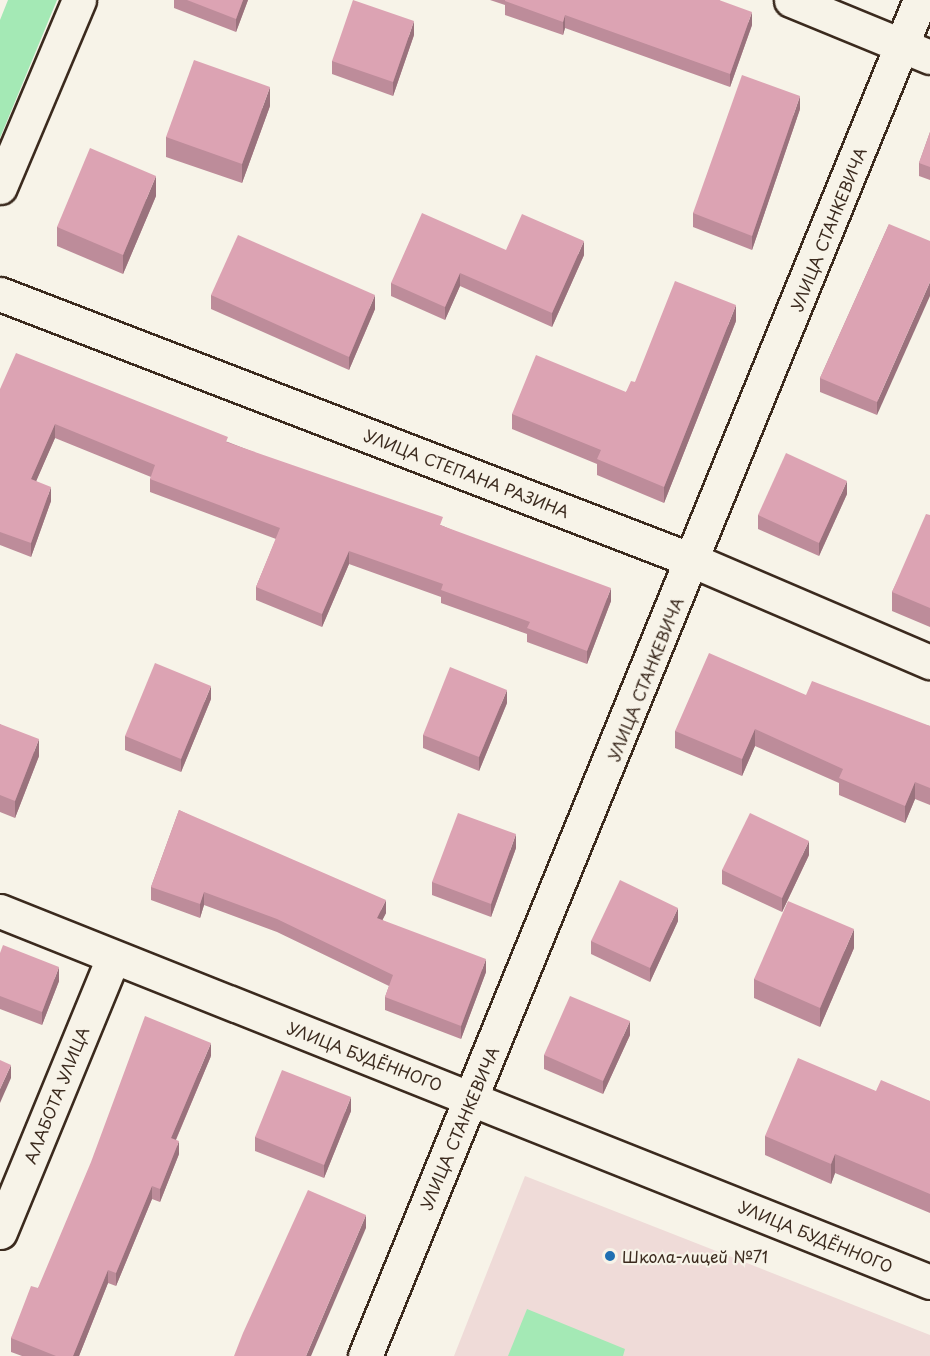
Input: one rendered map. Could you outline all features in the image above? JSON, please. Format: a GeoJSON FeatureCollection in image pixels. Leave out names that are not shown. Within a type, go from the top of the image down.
{"type":"FeatureCollection","features":[{"type":"Feature","properties":{"kind":"street"},"geometry":{"type":"LineString","coordinates":[[0,186],[79,0]]}},
{"type":"Feature","properties":{"kind":"street"},"geometry":{"type":"LineString","coordinates":[[791,0],[916,51]]}},
{"type":"Feature","properties":{"kind":"street","name":"УЛИЦА СТАНКЕВИЧА"},"geometry":{"type":"LineString","coordinates":[[364,1356],[694,561],[916,51],[920,0]]}},
{"type":"Feature","properties":{"kind":"street","name":"УЛИЦА СТЕПАНА РАЗИНА"},"geometry":{"type":"LineString","coordinates":[[0,294],[694,561],[930,662]]}},
{"type":"Feature","properties":{"kind":"street","name":"УЛИЦА БУДЁННОГО"},"geometry":{"type":"LineString","coordinates":[[0,911],[113,958],[472,1097],[930,1282]]}},
{"type":"Feature","properties":{"kind":"street","name":"АЛАБОТА УЛИЦА"},"geometry":{"type":"LineString","coordinates":[[0,1232],[113,958]]}},
{"type":"Feature","properties":{"kind":"shaded area","name":"Школа-лицей №71"},"geometry":{"type":"Polygon","coordinates":[[[525,1176],[930,1335],[930,1356],[454,1356],[525,1176]]]}},
{"type":"Feature","properties":{"kind":"green space"},"geometry":{"type":"Polygon","coordinates":[[[8,0],[57,0],[0,138],[0,20],[8,0]]]}},
{"type":"Feature","properties":{"kind":"green space"},"geometry":{"type":"Polygon","coordinates":[[[527,1309],[625,1349],[623,1356],[508,1356],[527,1309]]]}},
{"type":"Feature","properties":{"kind":"building"},"geometry":{"type":"Polygon","coordinates":[[[187,0],[243,0],[236,19],[187,0]]]}},
{"type":"Feature","properties":{"kind":"building"},"geometry":{"type":"Polygon","coordinates":[[[353,0],[414,21],[393,82],[332,61],[353,0]]]}},
{"type":"Feature","properties":{"kind":"building"},"geometry":{"type":"Polygon","coordinates":[[[505,0],[719,0],[752,12],[730,74],[565,15],[563,22],[505,0]]]}},
{"type":"Feature","properties":{"kind":"building"},"geometry":{"type":"Polygon","coordinates":[[[194,60],[270,87],[242,164],[166,137],[194,60]]]}},
{"type":"Feature","properties":{"kind":"building"},"geometry":{"type":"Polygon","coordinates":[[[742,75],[800,96],[752,236],[693,213],[742,75]]]}},
{"type":"Feature","properties":{"kind":"building"},"geometry":{"type":"Polygon","coordinates":[[[930,132],[930,167],[919,163],[930,132]]]}},
{"type":"Feature","properties":{"kind":"building"},"geometry":{"type":"Polygon","coordinates":[[[90,148],[156,176],[123,255],[57,227],[90,148]]]}},
{"type":"Feature","properties":{"kind":"building"},"geometry":{"type":"Polygon","coordinates":[[[422,213],[506,250],[522,214],[584,241],[552,313],[460,273],[445,307],[391,283],[422,213]]]}},
{"type":"Feature","properties":{"kind":"building"},"geometry":{"type":"Polygon","coordinates":[[[889,224],[930,241],[930,282],[877,402],[820,378],[889,224]]]}},
{"type":"Feature","properties":{"kind":"building"},"geometry":{"type":"Polygon","coordinates":[[[238,235],[375,295],[349,357],[211,295],[238,235]]]}},
{"type":"Feature","properties":{"kind":"building"},"geometry":{"type":"Polygon","coordinates":[[[675,281],[736,305],[664,487],[597,459],[601,450],[512,414],[536,355],[626,392],[631,381],[635,382],[675,281]]]}},
{"type":"Feature","properties":{"kind":"building"},"geometry":{"type":"Polygon","coordinates":[[[16,353],[228,437],[226,442],[443,517],[440,525],[611,588],[587,651],[527,628],[530,622],[441,590],[443,584],[349,551],[322,614],[256,587],[280,528],[150,479],[155,465],[55,424],[31,479],[51,487],[31,543],[0,532],[0,389],[16,353]]]}},
{"type":"Feature","properties":{"kind":"building"},"geometry":{"type":"Polygon","coordinates":[[[786,453],[847,481],[819,543],[758,515],[786,453]]]}},
{"type":"Feature","properties":{"kind":"building"},"geometry":{"type":"Polygon","coordinates":[[[926,514],[930,515],[930,608],[892,592],[926,514]]]}},
{"type":"Feature","properties":{"kind":"building"},"geometry":{"type":"Polygon","coordinates":[[[709,653],[806,695],[812,681],[930,726],[930,788],[915,782],[905,806],[839,778],[843,769],[755,729],[742,759],[675,731],[709,653]]]}},
{"type":"Feature","properties":{"kind":"building"},"geometry":{"type":"Polygon","coordinates":[[[155,663],[211,686],[181,759],[125,736],[155,663]]]}},
{"type":"Feature","properties":{"kind":"building"},"geometry":{"type":"Polygon","coordinates":[[[450,667],[507,690],[479,757],[423,735],[450,667]]]}},
{"type":"Feature","properties":{"kind":"building"},"geometry":{"type":"Polygon","coordinates":[[[0,724],[39,739],[15,801],[0,795],[0,724]]]}},
{"type":"Feature","properties":{"kind":"building"},"geometry":{"type":"Polygon","coordinates":[[[179,810],[386,900],[377,918],[486,959],[461,1026],[385,997],[393,975],[277,919],[204,892],[200,904],[151,887],[179,810]]]}},
{"type":"Feature","properties":{"kind":"building"},"geometry":{"type":"Polygon","coordinates":[[[458,813],[516,834],[491,904],[432,882],[458,813]]]}},
{"type":"Feature","properties":{"kind":"building"},"geometry":{"type":"Polygon","coordinates":[[[750,813],[809,841],[782,898],[722,870],[750,813]]]}},
{"type":"Feature","properties":{"kind":"building"},"geometry":{"type":"Polygon","coordinates":[[[620,880],[678,908],[650,968],[591,941],[620,880]]]}},
{"type":"Feature","properties":{"kind":"building"},"geometry":{"type":"Polygon","coordinates":[[[788,901],[854,929],[820,1008],[754,979],[788,901]]]}},
{"type":"Feature","properties":{"kind":"building"},"geometry":{"type":"Polygon","coordinates":[[[3,945],[59,967],[42,1012],[0,996],[0,953],[3,945]]]}},
{"type":"Feature","properties":{"kind":"building"},"geometry":{"type":"Polygon","coordinates":[[[570,996],[630,1021],[603,1081],[544,1055],[570,996]]]}},
{"type":"Feature","properties":{"kind":"building"},"geometry":{"type":"Polygon","coordinates":[[[145,1016],[211,1043],[171,1138],[179,1141],[160,1189],[152,1186],[116,1273],[108,1270],[73,1356],[56,1356],[11,1338],[31,1286],[38,1288],[91,1162],[145,1016]]]}},
{"type":"Feature","properties":{"kind":"building"},"geometry":{"type":"Polygon","coordinates":[[[798,1058],[876,1091],[881,1080],[930,1101],[930,1194],[835,1154],[831,1164],[765,1136],[798,1058]]]}},
{"type":"Feature","properties":{"kind":"building"},"geometry":{"type":"Polygon","coordinates":[[[0,1060],[11,1065],[0,1089],[0,1060]]]}},
{"type":"Feature","properties":{"kind":"building"},"geometry":{"type":"Polygon","coordinates":[[[282,1070],[351,1097],[324,1165],[255,1137],[282,1070]]]}},
{"type":"Feature","properties":{"kind":"building"},"geometry":{"type":"Polygon","coordinates":[[[308,1190],[366,1215],[306,1356],[234,1356],[243,1333],[308,1190]]]}},
{"type":"Feature","properties":{"kind":"place","name":"Школа-лицей №71"},"geometry":{"type":"Point","coordinates":[610,1256]}}]}
